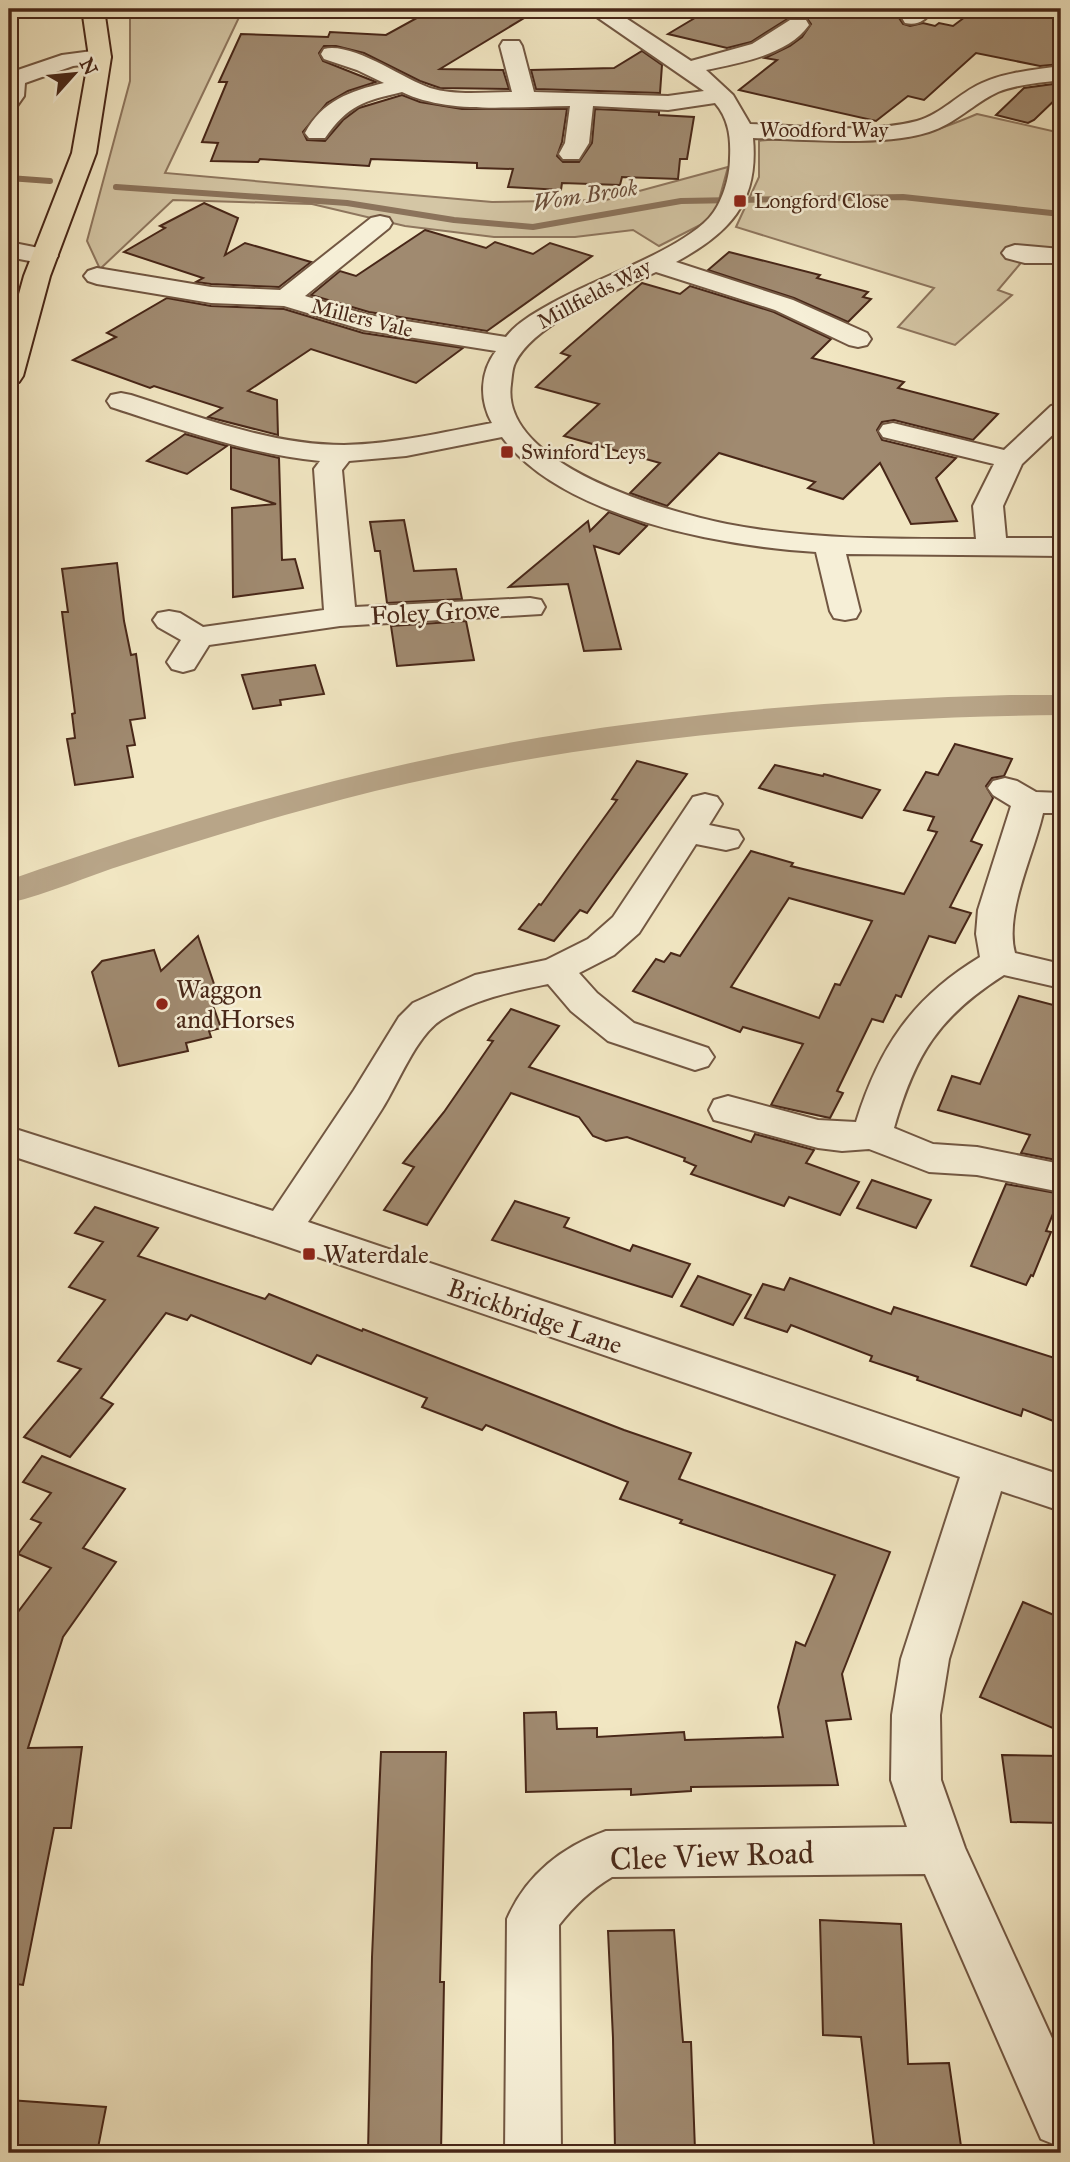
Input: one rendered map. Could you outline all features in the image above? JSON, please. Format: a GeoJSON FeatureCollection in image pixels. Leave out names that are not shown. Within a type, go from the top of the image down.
{"type":"FeatureCollection","features":[{"type":"Feature","properties":{"kind":"main road"},"geometry":{"type":"LineString","coordinates":[[9,376],[45,256],[84,153],[100,57],[93,9]]}},
{"type":"Feature","properties":{"kind":"street","name":"Millfields Way"},"geometry":{"type":"LineString","coordinates":[[598,9],[687,68],[722,95],[742,131],[742,175],[718,223],[706,233],[653,263],[550,313],[527,329],[513,346],[496,377],[496,394],[508,428],[533,455],[559,473],[624,505],[674,522],[750,536],[829,544],[1061,547]]}},
{"type":"Feature","properties":{"kind":"street"},"geometry":{"type":"LineString","coordinates":[[687,68],[745,55],[796,36]]}},
{"type":"Feature","properties":{"kind":"street"},"geometry":{"type":"LineString","coordinates":[[511,46],[525,99]]}},
{"type":"Feature","properties":{"kind":"street"},"geometry":{"type":"LineString","coordinates":[[332,54],[365,65],[422,93],[449,99],[582,99],[668,103],[722,95]]}},
{"type":"Feature","properties":{"kind":"street"},"geometry":{"type":"LineString","coordinates":[[10,87],[70,60],[100,57]]}},
{"type":"Feature","properties":{"kind":"street","name":"Woodford Way"},"geometry":{"type":"LineString","coordinates":[[742,131],[863,134],[923,127],[957,111],[989,88],[1019,79],[1061,73]]}},
{"type":"Feature","properties":{"kind":"street"},"geometry":{"type":"LineString","coordinates":[[340,137],[305,134],[335,109],[359,98],[405,85]]}},
{"type":"Feature","properties":{"kind":"street"},"geometry":{"type":"LineString","coordinates":[[582,99],[582,147]]}},
{"type":"Feature","properties":{"kind":"street"},"geometry":{"type":"LineString","coordinates":[[286,298],[380,223]]}},
{"type":"Feature","properties":{"kind":"street"},"geometry":{"type":"LineString","coordinates":[[9,250],[45,256]]}},
{"type":"Feature","properties":{"kind":"street"},"geometry":{"type":"LineString","coordinates":[[1015,253],[1061,256]]}},
{"type":"Feature","properties":{"kind":"street"},"geometry":{"type":"LineString","coordinates":[[653,263],[784,305],[858,339]]}},
{"type":"Feature","properties":{"kind":"street","name":"Millers Vale"},"geometry":{"type":"LineString","coordinates":[[97,276],[211,295],[286,298],[363,322],[513,346]]}},
{"type":"Feature","properties":{"kind":"street"},"geometry":{"type":"LineString","coordinates":[[121,401],[155,421],[307,450],[341,453],[424,444],[508,428]]}},
{"type":"Feature","properties":{"kind":"street"},"geometry":{"type":"LineString","coordinates":[[992,547],[988,506],[1010,460],[1061,412]]}},
{"type":"Feature","properties":{"kind":"street"},"geometry":{"type":"LineString","coordinates":[[893,431],[1010,460]]}},
{"type":"Feature","properties":{"kind":"street","name":"Foley Grove"},"geometry":{"type":"LineString","coordinates":[[340,617],[328,469],[341,453]]}},
{"type":"Feature","properties":{"kind":"street"},"geometry":{"type":"LineString","coordinates":[[829,544],[845,611]]}},
{"type":"Feature","properties":{"kind":"street","name":"Foley Grove"},"geometry":{"type":"LineString","coordinates":[[169,620],[191,649],[340,617],[530,607]]}},
{"type":"Feature","properties":{"kind":"street"},"geometry":{"type":"LineString","coordinates":[[999,962],[993,932],[995,907],[1013,862],[1032,798]]}},
{"type":"Feature","properties":{"kind":"street"},"geometry":{"type":"LineString","coordinates":[[282,1229],[368,1100],[412,1026],[426,1012],[488,984],[556,970],[601,947],[626,925],[696,817],[726,839]]}},
{"type":"Feature","properties":{"kind":"street"},"geometry":{"type":"LineString","coordinates":[[872,1135],[901,1055],[949,999],[999,962],[1061,976]]}},
{"type":"Feature","properties":{"kind":"street"},"geometry":{"type":"LineString","coordinates":[[556,970],[584,1002],[621,1032],[644,1056],[695,1057]]}},
{"type":"Feature","properties":{"kind":"street"},"geometry":{"type":"LineString","coordinates":[[728,1110],[818,1135],[842,1138],[872,1135],[929,1158],[976,1161],[1061,1178]]}},
{"type":"Feature","properties":{"kind":"street","name":"Brickbridge Lane"},"geometry":{"type":"LineString","coordinates":[[9,1140],[282,1229],[1061,1493]]}},
{"type":"Feature","properties":{"kind":"street"},"geometry":{"type":"LineString","coordinates":[[985,1469],[925,1659],[916,1715],[916,1780],[940,1850],[1061,2119]]}},
{"type":"Feature","properties":{"kind":"street","name":"Clee View Road"},"geometry":{"type":"LineString","coordinates":[[533,2153],[533,1919],[555,1887],[580,1868],[606,1854],[940,1850]]}},
{"type":"Feature","properties":{"kind":"shaded area"},"geometry":{"type":"Polygon","coordinates":[[[130,9],[243,9],[165,173],[492,202],[606,200],[728,167],[714,218],[659,246],[633,230],[575,237],[494,237],[405,226],[312,204],[173,200],[100,269],[87,241],[130,81],[130,9]]]}},
{"type":"Feature","properties":{"kind":"shaded area"},"geometry":{"type":"Polygon","coordinates":[[[977,114],[1061,133],[1061,250],[1014,251],[1020,264],[998,290],[1012,295],[955,345],[898,327],[934,288],[736,227],[759,177],[759,141],[886,140],[930,132],[977,114]]]}},
{"type":"Feature","properties":{"kind":"building"},"geometry":{"type":"Polygon","coordinates":[[[433,9],[539,9],[440,69],[503,70],[509,89],[440,88],[364,53],[324,46],[319,53],[323,61],[376,82],[348,91],[327,103],[303,132],[307,140],[325,141],[343,120],[359,108],[402,95],[420,102],[462,109],[567,109],[557,156],[563,162],[579,162],[592,143],[595,109],[659,112],[659,115],[694,117],[687,159],[680,159],[678,179],[622,177],[620,185],[562,183],[561,190],[508,187],[513,169],[477,168],[477,163],[371,159],[369,166],[260,159],[258,162],[211,161],[218,143],[202,142],[227,82],[219,82],[241,34],[328,37],[330,32],[386,35],[433,9]]]}},
{"type":"Feature","properties":{"kind":"building"},"geometry":{"type":"Polygon","coordinates":[[[710,9],[858,9],[899,18],[903,24],[910,26],[923,23],[935,26],[939,23],[953,26],[980,9],[1061,9],[1061,64],[1040,66],[976,53],[924,100],[908,96],[876,121],[739,90],[777,60],[765,58],[790,46],[802,37],[811,24],[806,17],[789,18],[751,42],[727,48],[668,34],[710,9]]]}},
{"type":"Feature","properties":{"kind":"building"},"geometry":{"type":"Polygon","coordinates":[[[642,51],[662,65],[660,93],[536,89],[531,70],[614,68],[642,51]]]}},
{"type":"Feature","properties":{"kind":"building"},"geometry":{"type":"Polygon","coordinates":[[[1061,83],[1061,94],[1028,123],[996,115],[1024,88],[1061,83]]]}},
{"type":"Feature","properties":{"kind":"building"},"geometry":{"type":"Polygon","coordinates":[[[204,203],[238,218],[225,255],[245,243],[311,262],[279,287],[211,284],[196,282],[203,278],[124,252],[165,228],[160,226],[204,203]]]}},
{"type":"Feature","properties":{"kind":"building"},"geometry":{"type":"Polygon","coordinates":[[[425,230],[486,248],[495,242],[533,254],[550,243],[592,256],[487,331],[369,312],[311,295],[340,271],[356,276],[425,230]]]}},
{"type":"Feature","properties":{"kind":"building"},"geometry":{"type":"Polygon","coordinates":[[[729,252],[820,275],[817,278],[868,292],[863,297],[871,299],[848,322],[794,298],[708,270],[729,252]]]}},
{"type":"Feature","properties":{"kind":"building"},"geometry":{"type":"Polygon","coordinates":[[[642,283],[680,294],[690,286],[774,312],[831,339],[812,358],[904,382],[898,388],[998,414],[973,440],[894,420],[882,422],[877,430],[882,440],[956,458],[936,478],[957,521],[911,524],[880,463],[843,499],[808,488],[815,482],[719,453],[667,506],[630,493],[660,463],[564,436],[599,404],[536,387],[570,356],[561,353],[642,283]]]}},
{"type":"Feature","properties":{"kind":"building"},"geometry":{"type":"Polygon","coordinates":[[[167,298],[211,306],[284,309],[363,333],[463,348],[416,383],[311,349],[248,391],[277,400],[278,435],[208,417],[222,408],[154,386],[150,388],[73,360],[116,337],[107,333],[167,298]]]}},
{"type":"Feature","properties":{"kind":"building"},"geometry":{"type":"Polygon","coordinates":[[[185,434],[227,446],[187,474],[147,461],[185,434]]]}},
{"type":"Feature","properties":{"kind":"building"},"geometry":{"type":"Polygon","coordinates":[[[231,447],[279,458],[282,560],[295,559],[303,588],[233,597],[232,508],[276,504],[231,489],[231,447]]]}},
{"type":"Feature","properties":{"kind":"building"},"geometry":{"type":"Polygon","coordinates":[[[609,512],[647,526],[619,554],[594,546],[621,649],[584,651],[568,584],[509,587],[588,521],[590,531],[609,512]]]}},
{"type":"Feature","properties":{"kind":"building"},"geometry":{"type":"Polygon","coordinates":[[[404,520],[414,571],[456,569],[462,599],[387,603],[380,551],[375,551],[370,522],[404,520]]]}},
{"type":"Feature","properties":{"kind":"building"},"geometry":{"type":"Polygon","coordinates":[[[117,563],[124,621],[131,655],[136,654],[145,718],[130,720],[135,745],[127,746],[133,777],[75,785],[67,739],[75,738],[72,714],[75,713],[62,612],[68,612],[62,569],[117,563]]]}},
{"type":"Feature","properties":{"kind":"building"},"geometry":{"type":"Polygon","coordinates":[[[466,621],[474,660],[397,666],[391,626],[466,621]]]}},
{"type":"Feature","properties":{"kind":"building"},"geometry":{"type":"Polygon","coordinates":[[[315,665],[324,694],[280,700],[281,705],[253,709],[242,675],[315,665]]]}},
{"type":"Feature","properties":{"kind":"building"},"geometry":{"type":"Polygon","coordinates":[[[955,744],[1012,759],[1004,776],[992,778],[986,786],[993,798],[971,841],[982,845],[950,907],[971,913],[955,943],[929,936],[901,997],[896,995],[883,1022],[872,1019],[837,1091],[843,1093],[830,1118],[771,1105],[803,1044],[743,1027],[740,1032],[633,991],[656,959],[664,962],[671,953],[680,956],[751,851],[793,863],[791,866],[904,894],[937,832],[928,830],[934,817],[904,810],[926,772],[938,775],[955,744]],[[789,898],[731,987],[819,1018],[835,984],[840,985],[872,921],[789,898]]]}},
{"type":"Feature","properties":{"kind":"building"},"geometry":{"type":"Polygon","coordinates":[[[637,761],[687,774],[587,913],[580,910],[554,941],[519,929],[539,904],[541,905],[617,800],[612,799],[637,761]]]}},
{"type":"Feature","properties":{"kind":"building"},"geometry":{"type":"Polygon","coordinates":[[[775,765],[823,776],[824,774],[880,790],[862,818],[759,788],[775,765]]]}},
{"type":"Feature","properties":{"kind":"building","name":"Waggon and Horses"},"geometry":{"type":"Polygon","coordinates":[[[198,936],[215,987],[207,989],[221,1028],[209,1031],[211,1037],[186,1043],[188,1051],[119,1066],[92,972],[102,961],[154,950],[161,971],[198,936]]]}},
{"type":"Feature","properties":{"kind":"building"},"geometry":{"type":"Polygon","coordinates":[[[1019,996],[1061,1007],[1061,1161],[1021,1153],[1030,1135],[938,1110],[952,1076],[980,1084],[1019,996]]]}},
{"type":"Feature","properties":{"kind":"building"},"geometry":{"type":"Polygon","coordinates":[[[511,1009],[559,1026],[529,1067],[751,1142],[755,1134],[814,1150],[806,1163],[859,1182],[840,1215],[789,1197],[784,1206],[691,1174],[696,1166],[684,1161],[685,1158],[627,1137],[606,1141],[593,1136],[579,1117],[511,1093],[427,1225],[384,1210],[414,1167],[403,1163],[444,1112],[493,1041],[488,1040],[511,1009]]]}},
{"type":"Feature","properties":{"kind":"building"},"geometry":{"type":"Polygon","coordinates":[[[872,1180],[931,1200],[916,1228],[857,1208],[872,1180]]]}},
{"type":"Feature","properties":{"kind":"building"},"geometry":{"type":"Polygon","coordinates":[[[1006,1184],[1061,1194],[1046,1231],[1051,1232],[1033,1276],[1031,1275],[1026,1285],[971,1266],[1006,1184]]]}},
{"type":"Feature","properties":{"kind":"building"},"geometry":{"type":"Polygon","coordinates":[[[515,1201],[569,1218],[564,1227],[630,1251],[633,1245],[690,1264],[672,1297],[492,1240],[515,1201]]]}},
{"type":"Feature","properties":{"kind":"building"},"geometry":{"type":"Polygon","coordinates":[[[95,1207],[158,1228],[138,1256],[265,1299],[269,1294],[691,1453],[679,1479],[890,1552],[842,1674],[851,1719],[826,1721],[838,1785],[691,1787],[691,1791],[631,1795],[631,1789],[526,1792],[524,1713],[556,1712],[557,1729],[597,1728],[597,1737],[684,1732],[685,1740],[783,1737],[778,1707],[796,1642],[805,1646],[835,1575],[680,1523],[682,1520],[620,1499],[628,1482],[486,1425],[482,1430],[422,1407],[427,1398],[317,1355],[311,1364],[191,1315],[187,1320],[166,1313],[101,1398],[113,1404],[70,1457],[24,1437],[81,1369],[58,1361],[105,1300],[69,1287],[103,1242],[75,1233],[95,1207]]]}},
{"type":"Feature","properties":{"kind":"building"},"geometry":{"type":"Polygon","coordinates":[[[698,1276],[751,1295],[733,1325],[681,1306],[698,1276]]]}},
{"type":"Feature","properties":{"kind":"building"},"geometry":{"type":"Polygon","coordinates":[[[790,1278],[891,1314],[894,1307],[1061,1360],[1061,1424],[1023,1409],[1021,1416],[917,1380],[918,1377],[870,1361],[872,1356],[791,1325],[787,1332],[745,1318],[763,1284],[784,1290],[790,1278]]]}},
{"type":"Feature","properties":{"kind":"building"},"geometry":{"type":"Polygon","coordinates":[[[42,1456],[125,1489],[83,1548],[116,1562],[63,1637],[28,1748],[82,1747],[71,1828],[54,1828],[23,1985],[9,1983],[9,1630],[12,1620],[51,1568],[18,1554],[41,1523],[31,1519],[51,1493],[23,1482],[42,1456]]]}},
{"type":"Feature","properties":{"kind":"building"},"geometry":{"type":"Polygon","coordinates":[[[1023,1602],[1061,1618],[1061,1713],[1055,1729],[980,1697],[1023,1602]]]}},
{"type":"Feature","properties":{"kind":"building"},"geometry":{"type":"Polygon","coordinates":[[[381,1752],[446,1752],[440,1982],[444,1982],[441,2153],[368,2153],[372,1957],[381,1752]]]}},
{"type":"Feature","properties":{"kind":"building"},"geometry":{"type":"Polygon","coordinates":[[[1002,1755],[1061,1756],[1061,1823],[1011,1822],[1002,1755]]]}},
{"type":"Feature","properties":{"kind":"building"},"geometry":{"type":"Polygon","coordinates":[[[820,1920],[901,1924],[908,2064],[949,2063],[962,2153],[875,2153],[861,2037],[823,2035],[820,1920]]]}},
{"type":"Feature","properties":{"kind":"building"},"geometry":{"type":"Polygon","coordinates":[[[674,1930],[683,2042],[691,2042],[695,2150],[615,2150],[608,1931],[674,1930]]]}},
{"type":"Feature","properties":{"kind":"building"},"geometry":{"type":"Polygon","coordinates":[[[9,2100],[106,2107],[97,2153],[9,2149],[9,2100]]]}},
{"type":"Feature","properties":{"kind":"waterway","name":"Wom Brook"},"geometry":{"type":"LineString","coordinates":[[9,178],[50,181]]}},
{"type":"Feature","properties":{"kind":"waterway","name":"Wom Brook"},"geometry":{"type":"LineString","coordinates":[[116,187],[347,203],[454,220],[533,227],[681,201],[903,197],[1061,214]]}},
{"type":"Feature","properties":{"kind":"waterway"},"geometry":{"type":"LineString","coordinates":[[9,892],[162,840],[266,810],[371,782],[481,758],[628,736],[808,716],[960,706],[1061,705]]}},
{"type":"Feature","properties":{"kind":"place","name":"Longford Close"},"geometry":{"type":"Point","coordinates":[740,201]}},
{"type":"Feature","properties":{"kind":"place","name":"Swinford Leys"},"geometry":{"type":"Point","coordinates":[507,452]}},
{"type":"Feature","properties":{"kind":"place","name":"Waggon and Horses"},"geometry":{"type":"Point","coordinates":[162,1004]}},
{"type":"Feature","properties":{"kind":"place","name":"Waterdale"},"geometry":{"type":"Point","coordinates":[309,1254]}}]}
